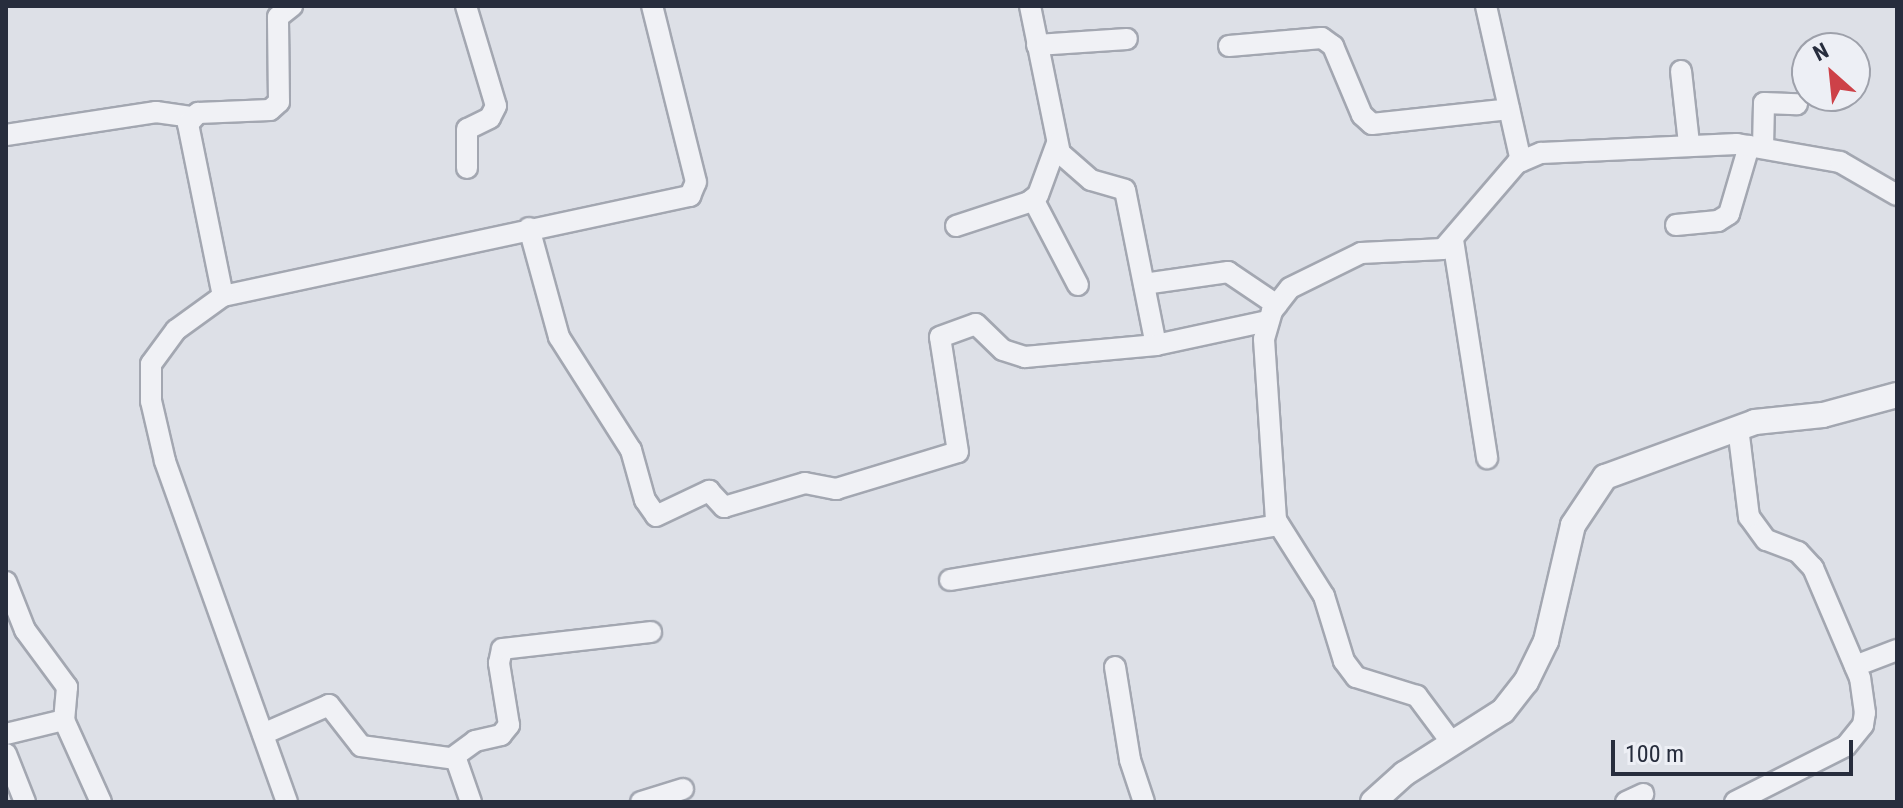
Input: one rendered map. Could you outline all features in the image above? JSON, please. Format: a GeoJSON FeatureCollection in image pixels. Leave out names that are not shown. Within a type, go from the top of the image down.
{"type":"FeatureCollection","features":[{"type":"Feature","properties":{"kind":"street"},"geometry":{"type":"LineString","coordinates":[[6,135],[156,112],[191,117],[270,110],[279,102],[278,17],[292,6]]}},
{"type":"Feature","properties":{"kind":"street"},"geometry":{"type":"LineString","coordinates":[[466,6],[496,106],[490,118],[467,129],[467,168]]}},
{"type":"Feature","properties":{"kind":"street"},"geometry":{"type":"LineString","coordinates":[[287,802],[165,461],[151,401],[151,364],[176,330],[223,296],[529,228],[680,202],[696,190],[652,6]]}},
{"type":"Feature","properties":{"kind":"street"},"geometry":{"type":"LineString","coordinates":[[1030,6],[1057,143],[1065,160],[1091,180],[1125,190],[1156,345]]}},
{"type":"Feature","properties":{"kind":"street"},"geometry":{"type":"LineString","coordinates":[[1486,6],[1521,161]]}},
{"type":"Feature","properties":{"kind":"street"},"geometry":{"type":"LineString","coordinates":[[1229,46],[1322,38],[1333,46],[1362,115],[1372,124],[1509,109]]}},
{"type":"Feature","properties":{"kind":"street"},"geometry":{"type":"LineString","coordinates":[[1037,45],[1127,39]]}},
{"type":"Feature","properties":{"kind":"street"},"geometry":{"type":"LineString","coordinates":[[1681,71],[1689,143]]}},
{"type":"Feature","properties":{"kind":"street"},"geometry":{"type":"LineString","coordinates":[[1676,225],[1718,221],[1729,214],[1756,147],[1764,103],[1791,104]]}},
{"type":"Feature","properties":{"kind":"street"},"geometry":{"type":"LineString","coordinates":[[191,117],[188,124],[223,296]]}},
{"type":"Feature","properties":{"kind":"street"},"geometry":{"type":"LineString","coordinates":[[956,226],[1033,199],[1057,143]]}},
{"type":"Feature","properties":{"kind":"street"},"geometry":{"type":"LineString","coordinates":[[529,228],[559,337],[631,450],[645,500],[656,516],[709,491],[724,507],[805,483],[836,489],[958,452],[940,337],[976,324],[1003,350],[1025,357],[1156,345],[1272,313],[1306,277],[1361,253],[1433,252],[1453,240],[1521,161],[1541,153],[1689,143],[1756,147],[1840,162],[1897,195]]}},
{"type":"Feature","properties":{"kind":"street"},"geometry":{"type":"LineString","coordinates":[[1033,199],[1078,285]]}},
{"type":"Feature","properties":{"kind":"street"},"geometry":{"type":"LineString","coordinates":[[1453,240],[1487,458]]}},
{"type":"Feature","properties":{"kind":"street"},"geometry":{"type":"LineString","coordinates":[[1144,284],[1228,272],[1272,313],[1271,503],[1278,525],[1324,596],[1344,661],[1356,677],[1417,696],[1452,743]]}},
{"type":"Feature","properties":{"kind":"street"},"geometry":{"type":"LineString","coordinates":[[1385,798],[1452,743],[1503,711],[1526,682],[1546,641],[1573,525],[1605,477],[1738,428],[1823,415],[1897,395]]}},
{"type":"Feature","properties":{"kind":"street"},"geometry":{"type":"LineString","coordinates":[[1735,802],[1856,736],[1865,700],[1855,666],[1806,559],[1766,540],[1749,517],[1738,428]]}},
{"type":"Feature","properties":{"kind":"street"},"geometry":{"type":"LineString","coordinates":[[950,580],[1278,525]]}},
{"type":"Feature","properties":{"kind":"street"},"geometry":{"type":"LineString","coordinates":[[6,582],[25,630],[67,687],[64,720],[101,802]]}},
{"type":"Feature","properties":{"kind":"street"},"geometry":{"type":"LineString","coordinates":[[452,758],[475,741],[501,735],[509,725],[499,663],[502,649],[651,632]]}},
{"type":"Feature","properties":{"kind":"street"},"geometry":{"type":"LineString","coordinates":[[1855,666],[1897,650]]}},
{"type":"Feature","properties":{"kind":"street"},"geometry":{"type":"LineString","coordinates":[[1115,667],[1130,760],[1144,802]]}},
{"type":"Feature","properties":{"kind":"street"},"geometry":{"type":"LineString","coordinates":[[263,734],[325,704],[338,711],[361,746],[452,758],[462,765],[471,802]]}},
{"type":"Feature","properties":{"kind":"street"},"geometry":{"type":"LineString","coordinates":[[6,734],[64,720]]}},
{"type":"Feature","properties":{"kind":"street"},"geometry":{"type":"LineString","coordinates":[[6,754],[25,802]]}},
{"type":"Feature","properties":{"kind":"street"},"geometry":{"type":"LineString","coordinates":[[641,802],[683,789]]}}]}
